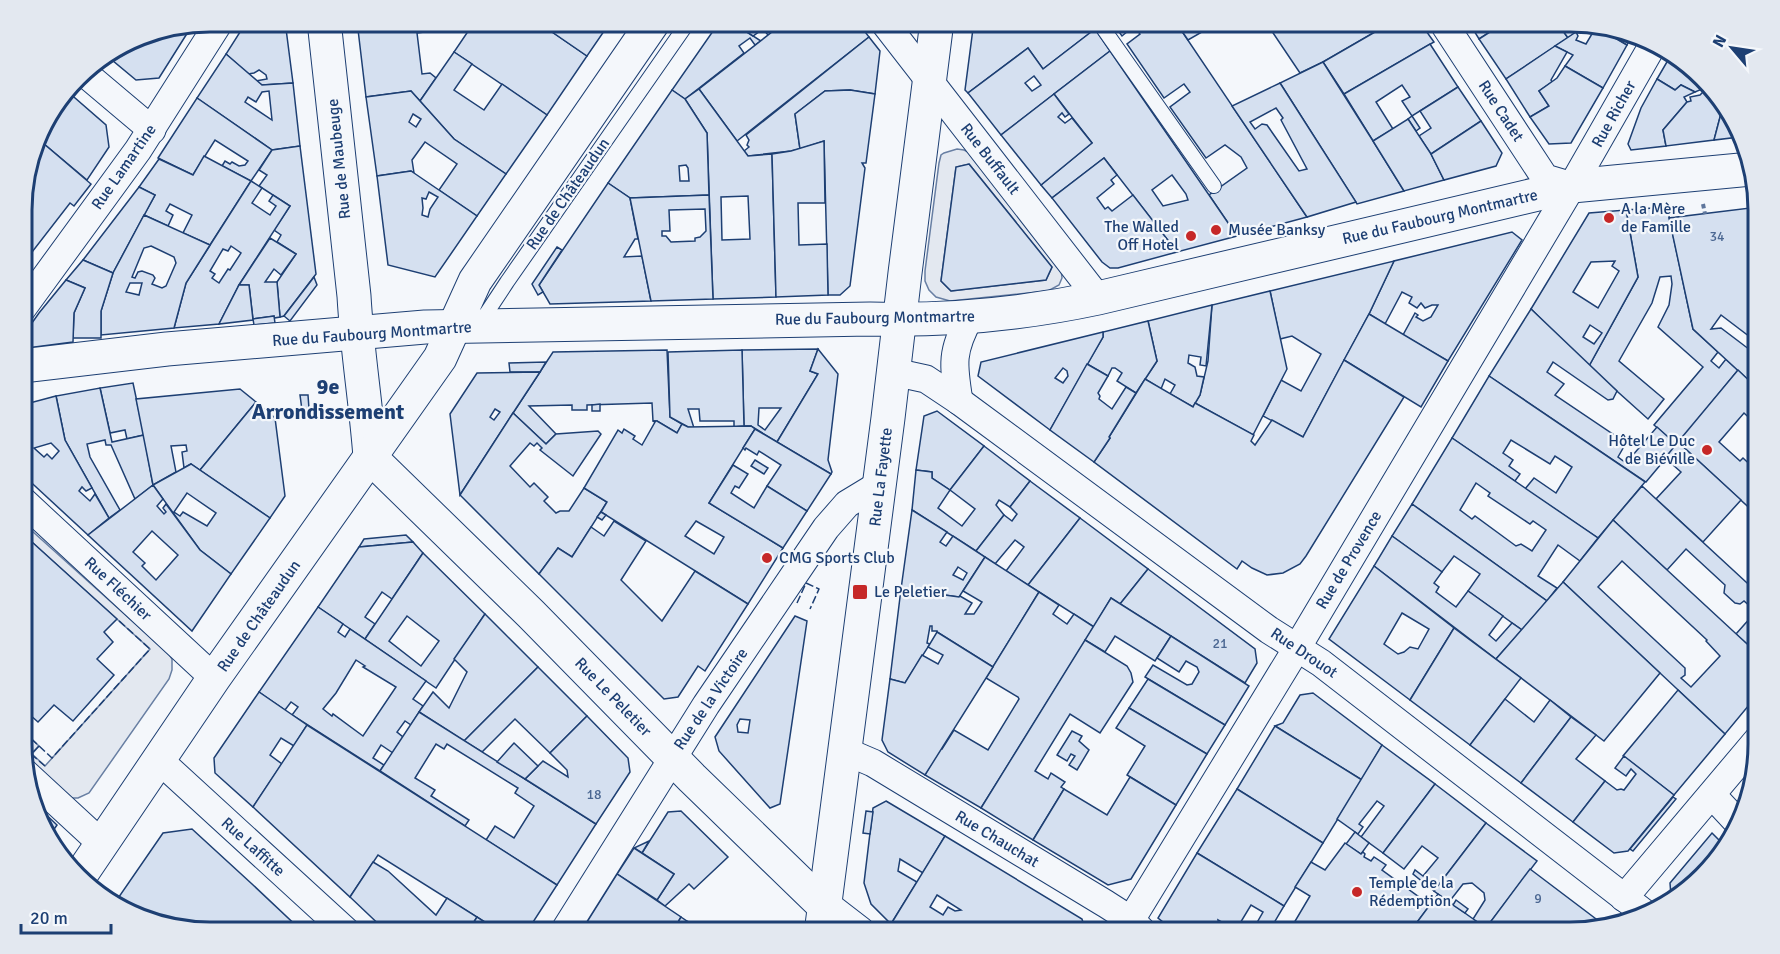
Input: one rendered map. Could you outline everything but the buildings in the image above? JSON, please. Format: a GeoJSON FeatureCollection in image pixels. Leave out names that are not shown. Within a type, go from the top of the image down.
{"type":"FeatureCollection","features":[{"type":"Feature","properties":{"kind":"street","name":"Rue Lamartine"},"geometry":{"type":"LineString","coordinates":[[32,295],[152,129],[213,32]]}},
{"type":"Feature","properties":{"kind":"street","name":"Rue de Maubeuge"},"geometry":{"type":"LineString","coordinates":[[325,32],[356,333]]}},
{"type":"Feature","properties":{"kind":"street","name":"Rue de Châteaudun"},"geometry":{"type":"LineString","coordinates":[[84,870],[214,678],[440,358],[466,327],[475,281],[646,32]]}},
{"type":"Feature","properties":{"kind":"street","name":"Rue Buffault"},"geometry":{"type":"LineString","coordinates":[[891,32],[1098,298]]}},
{"type":"Feature","properties":{"kind":"street","name":"Rue La Fayette"},"geometry":{"type":"LineString","coordinates":[[822,920],[880,484],[936,32]]}},
{"type":"Feature","properties":{"kind":"street","name":"Rue Cadet"},"geometry":{"type":"LineString","coordinates":[[1449,32],[1545,178],[1572,186]]}},
{"type":"Feature","properties":{"kind":"street","name":"Rue Richer"},"geometry":{"type":"LineString","coordinates":[[1572,186],[1650,50]]}},
{"type":"Feature","properties":{"kind":"street"},"geometry":{"type":"LineString","coordinates":[[90,78],[152,129]]}},
{"type":"Feature","properties":{"kind":"street","name":"Rue du Faubourg Montmartre"},"geometry":{"type":"LineString","coordinates":[[32,365],[178,348],[425,327],[970,317],[1098,298],[1572,186],[1743,170]]}},
{"type":"Feature","properties":{"kind":"street","name":"Rue de Provence"},"geometry":{"type":"LineString","coordinates":[[1137,922],[1572,186]]}},
{"type":"Feature","properties":{"kind":"street"},"geometry":{"type":"LineString","coordinates":[[959,401],[954,368],[956,351],[960,334],[970,317]]}},
{"type":"Feature","properties":{"kind":"street"},"geometry":{"type":"LineString","coordinates":[[356,333],[367,414],[370,457]]}},
{"type":"Feature","properties":{"kind":"street","name":"Rue Drouot"},"geometry":{"type":"LineString","coordinates":[[894,372],[926,379],[959,401],[1269,630],[1321,663],[1634,905]]}},
{"type":"Feature","properties":{"kind":"street","name":"Rue Le Peletier"},"geometry":{"type":"LineString","coordinates":[[370,457],[650,734],[822,920]]}},
{"type":"Feature","properties":{"kind":"street","name":"Rue de la Victoire"},"geometry":{"type":"LineString","coordinates":[[569,922],[671,758],[826,528],[847,504],[880,484]]}},
{"type":"Feature","properties":{"kind":"street","name":"Rue Fléchier"},"geometry":{"type":"LineString","coordinates":[[32,509],[214,678]]}},
{"type":"Feature","properties":{"kind":"street","name":"Rue Chauchat"},"geometry":{"type":"LineString","coordinates":[[845,751],[873,763],[1122,922]]}},
{"type":"Feature","properties":{"kind":"street"},"geometry":{"type":"LineString","coordinates":[[1634,905],[1712,795],[1748,752]]}},
{"type":"Feature","properties":{"kind":"street","name":"Rue Laffitte"},"geometry":{"type":"LineString","coordinates":[[159,760],[336,922]]}},
{"type":"Feature","properties":{"kind":"street"},"geometry":{"type":"LineString","coordinates":[[37,784],[102,844]]}},
{"type":"Feature","properties":{"kind":"street"},"geometry":{"type":"LineString","coordinates":[[1712,795],[1733,817]]}},
{"type":"Feature","properties":{"kind":"lane","name":"Rue de Châteaudun"},"geometry":{"type":"LineString","coordinates":[[466,327],[507,282],[681,32]]}},
{"type":"Feature","properties":{"kind":"lane"},"geometry":{"type":"LineString","coordinates":[[1106,32],[1214,186]]}},
{"type":"Feature","properties":{"kind":"shaded area"},"geometry":{"type":"Polygon","coordinates":[[[957,149],[970,153],[1061,269],[1062,278],[1059,285],[1048,291],[950,301],[936,297],[929,290],[925,281],[925,271],[939,163],[944,153],[957,149]],[[969,164],[956,167],[941,281],[951,291],[1046,280],[1052,267],[969,164]]]}},
{"type":"Feature","properties":{"kind":"shaded area"},"geometry":{"type":"Polygon","coordinates":[[[32,531],[172,659],[169,679],[89,793],[78,798],[62,795],[33,767],[32,754],[45,766],[150,649],[32,542],[32,531]]]}},
{"type":"Feature","properties":{"kind":"shaded area"},"geometry":{"type":"Polygon","coordinates":[[[32,739],[39,746],[32,754],[32,739]]]}},
{"type":"Feature","properties":{"kind":"fence"},"geometry":{"type":"LineString","coordinates":[[797,603],[806,583],[819,589],[810,609]]}},
{"type":"Feature","properties":{"kind":"fence"},"geometry":{"type":"LineString","coordinates":[[32,739],[52,758],[150,649],[117,619]]}},
{"type":"Feature","properties":{"kind":"fence"},"geometry":{"type":"LineString","coordinates":[[32,753],[39,746]]}},
{"type":"Feature","properties":{"kind":"fence"},"geometry":{"type":"LineString","coordinates":[[32,755],[45,766]]}},
{"type":"Feature","properties":{"kind":"place","name":"A la Mère de Famille"},"geometry":{"type":"Point","coordinates":[1609,218]}},
{"type":"Feature","properties":{"kind":"place","name":"Musée Banksy"},"geometry":{"type":"Point","coordinates":[1216,230]}},
{"type":"Feature","properties":{"kind":"place","name":"The Walled Off Hotel"},"geometry":{"type":"Point","coordinates":[1191,236]}},
{"type":"Feature","properties":{"kind":"place","name":"Hôtel Le Duc de Biéville"},"geometry":{"type":"Point","coordinates":[1707,450]}},
{"type":"Feature","properties":{"kind":"place","name":"CMG Sports Club"},"geometry":{"type":"Point","coordinates":[767,558]}},
{"type":"Feature","properties":{"kind":"place","name":"Le Peletier"},"geometry":{"type":"Point","coordinates":[860,592]}},
{"type":"Feature","properties":{"kind":"place","name":"Temple de la Rédemption"},"geometry":{"type":"Point","coordinates":[1357,892]}},
{"type":"Feature","properties":{"kind":"district","name":"9e Arrondissement"},"geometry":{"type":"Point","coordinates":[328,398]}}]}
